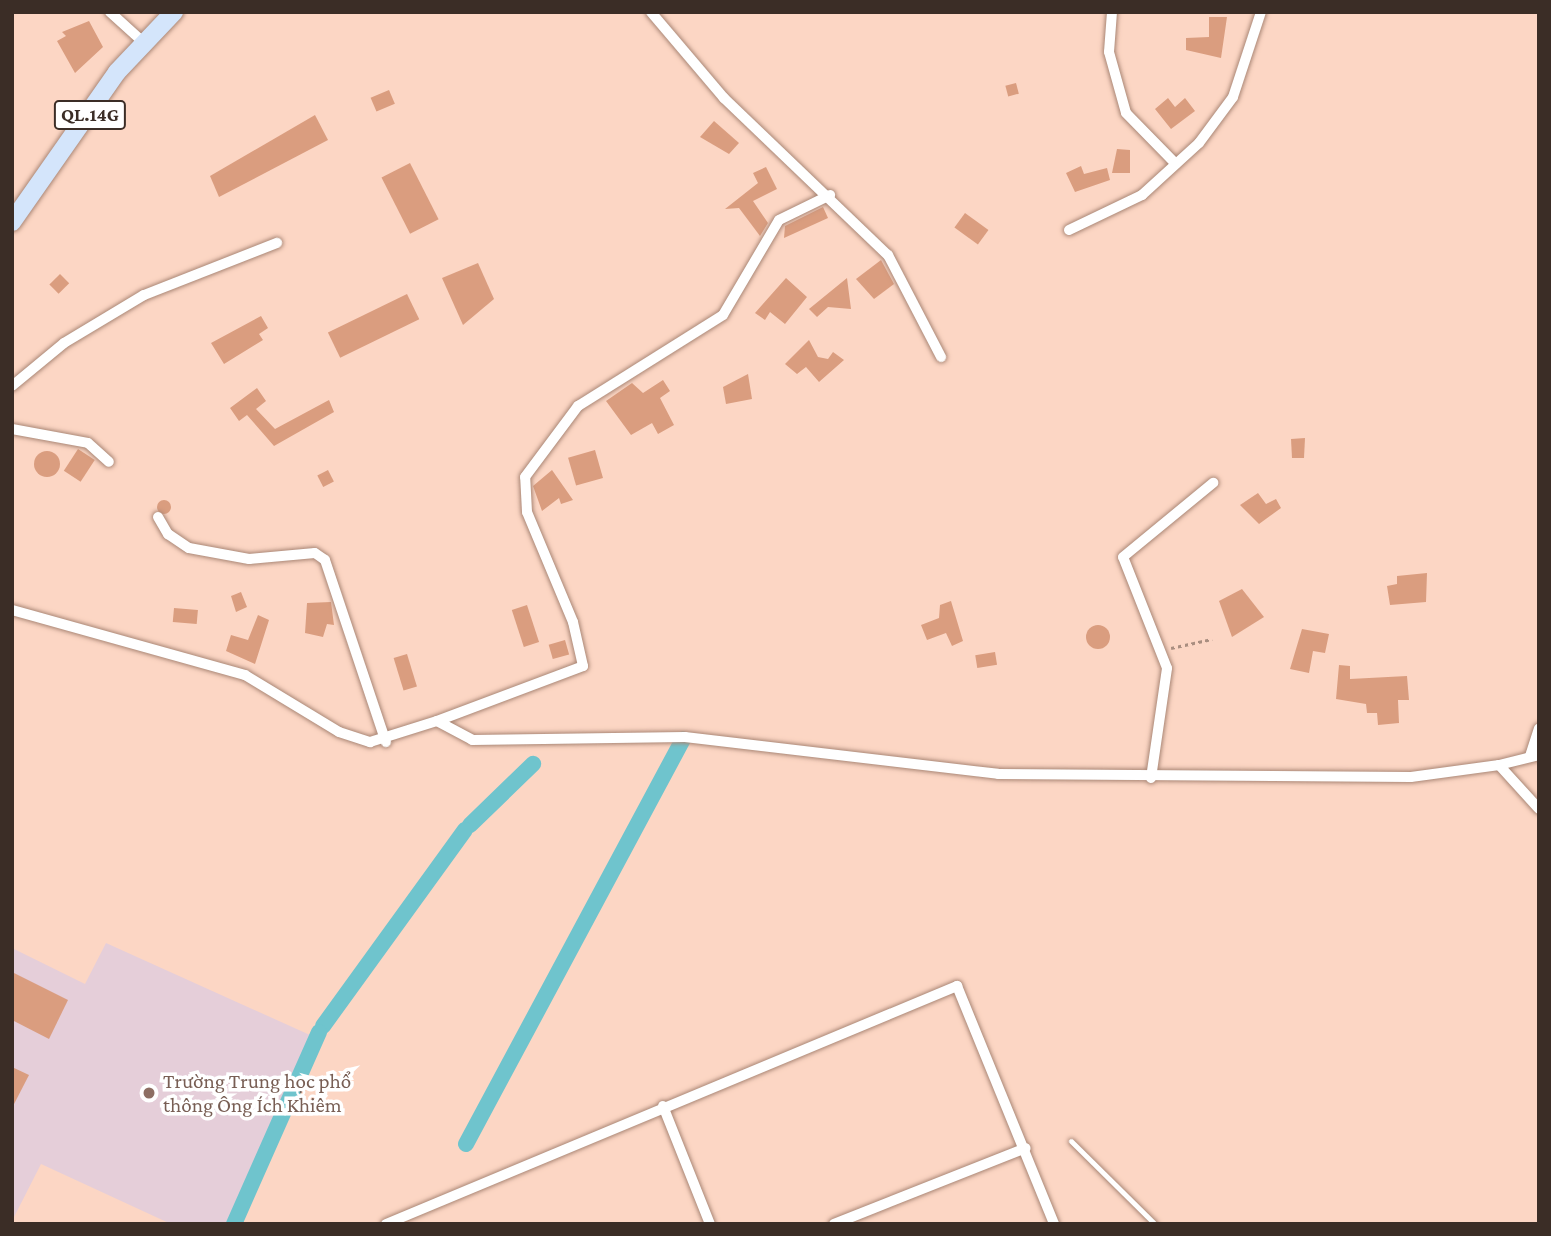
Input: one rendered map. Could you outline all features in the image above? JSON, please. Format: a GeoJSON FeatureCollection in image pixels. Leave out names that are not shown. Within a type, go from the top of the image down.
{"type":"FeatureCollection","features":[{"type":"Feature","properties":{"kind":"main road","name":"QL.14G"},"geometry":{"type":"LineString","coordinates":[[12,222],[142,41],[174,12]]}},
{"type":"Feature","properties":{"kind":"street"},"geometry":{"type":"LineString","coordinates":[[110,12],[142,41]]}},
{"type":"Feature","properties":{"kind":"street"},"geometry":{"type":"LineString","coordinates":[[651,12],[724,98],[830,195],[888,255],[941,357]]}},
{"type":"Feature","properties":{"kind":"street"},"geometry":{"type":"LineString","coordinates":[[1112,12],[1109,52],[1126,113],[1176,164]]}},
{"type":"Feature","properties":{"kind":"street"},"geometry":{"type":"LineString","coordinates":[[1069,230],[1142,195],[1176,164],[1233,97],[1261,12]]}},
{"type":"Feature","properties":{"kind":"street"},"geometry":{"type":"LineString","coordinates":[[12,610],[229,669],[339,732],[386,742],[583,666],[573,622],[527,512],[525,477],[578,406],[723,315],[779,220],[830,195]]}},
{"type":"Feature","properties":{"kind":"street"},"geometry":{"type":"LineString","coordinates":[[12,386],[64,343],[144,295],[277,243]]}},
{"type":"Feature","properties":{"kind":"street"},"geometry":{"type":"LineString","coordinates":[[12,429],[88,443],[109,462]]}},
{"type":"Feature","properties":{"kind":"street"},"geometry":{"type":"LineString","coordinates":[[1151,778],[1167,668],[1124,552],[1213,483]]}},
{"type":"Feature","properties":{"kind":"street"},"geometry":{"type":"LineString","coordinates":[[158,517],[168,534],[189,548],[250,559],[315,553],[325,560],[386,742]]}},
{"type":"Feature","properties":{"kind":"street"},"geometry":{"type":"LineString","coordinates":[[437,721],[472,740],[685,737],[998,775],[1151,778],[1411,777],[1499,765],[1534,756],[1539,728]]}},
{"type":"Feature","properties":{"kind":"street"},"geometry":{"type":"LineString","coordinates":[[1499,765],[1539,809]]}},
{"type":"Feature","properties":{"kind":"street"},"geometry":{"type":"LineString","coordinates":[[386,1224],[663,1106],[957,986],[1026,1148],[1054,1224]]}},
{"type":"Feature","properties":{"kind":"street"},"geometry":{"type":"LineString","coordinates":[[663,1106],[710,1224]]}},
{"type":"Feature","properties":{"kind":"street"},"geometry":{"type":"LineString","coordinates":[[834,1224],[1026,1148]]}},
{"type":"Feature","properties":{"kind":"lane"},"geometry":{"type":"LineString","coordinates":[[1071,1142],[1155,1224]]}},
{"type":"Feature","properties":{"kind":"path"},"geometry":{"type":"LineString","coordinates":[[1160,650],[1212,639]]}},
{"type":"Feature","properties":{"kind":"shaded area","name":"Trường Trung học phổ thông Ông Ích Khiêm"},"geometry":{"type":"Polygon","coordinates":[[[106,943],[310,1035],[229,1224],[171,1224],[41,1164],[12,1221],[12,948],[85,984],[106,943]]]}},
{"type":"Feature","properties":{"kind":"building"},"geometry":{"type":"Polygon","coordinates":[[[1209,17],[1227,17],[1221,58],[1186,50],[1186,38],[1209,37],[1209,17]]]}},
{"type":"Feature","properties":{"kind":"building"},"geometry":{"type":"Polygon","coordinates":[[[89,21],[103,47],[75,73],[57,41],[66,36],[62,32],[89,21]]]}},
{"type":"Feature","properties":{"kind":"building"},"geometry":{"type":"Polygon","coordinates":[[[1016,83],[1019,94],[1008,96],[1005,86],[1016,83]]]}},
{"type":"Feature","properties":{"kind":"building"},"geometry":{"type":"Polygon","coordinates":[[[389,90],[395,104],[376,112],[371,98],[389,90]]]}},
{"type":"Feature","properties":{"kind":"building"},"geometry":{"type":"Polygon","coordinates":[[[1168,98],[1175,107],[1185,98],[1195,111],[1171,129],[1155,109],[1168,98]]]}},
{"type":"Feature","properties":{"kind":"building"},"geometry":{"type":"Polygon","coordinates":[[[315,115],[328,140],[219,197],[210,176],[315,115]]]}},
{"type":"Feature","properties":{"kind":"building"},"geometry":{"type":"Polygon","coordinates":[[[714,121],[739,143],[729,154],[700,137],[714,121]]]}},
{"type":"Feature","properties":{"kind":"building"},"geometry":{"type":"Polygon","coordinates":[[[1117,149],[1130,150],[1130,173],[1112,173],[1117,149]]]}},
{"type":"Feature","properties":{"kind":"building"},"geometry":{"type":"Polygon","coordinates":[[[410,163],[439,219],[410,234],[381,178],[410,163]]]}},
{"type":"Feature","properties":{"kind":"building"},"geometry":{"type":"Polygon","coordinates":[[[1081,166],[1084,174],[1107,168],[1110,180],[1075,192],[1066,173],[1081,166]]]}},
{"type":"Feature","properties":{"kind":"building"},"geometry":{"type":"Polygon","coordinates":[[[766,167],[777,189],[753,201],[768,223],[760,236],[739,208],[725,209],[758,183],[753,173],[766,167]]]}},
{"type":"Feature","properties":{"kind":"building"},"geometry":{"type":"Polygon","coordinates":[[[823,207],[828,218],[784,238],[785,226],[823,207]]]}},
{"type":"Feature","properties":{"kind":"building"},"geometry":{"type":"Polygon","coordinates":[[[965,213],[988,230],[978,245],[954,228],[965,213]]]}},
{"type":"Feature","properties":{"kind":"building"},"geometry":{"type":"Polygon","coordinates":[[[881,260],[894,284],[874,299],[856,279],[881,260]]]}},
{"type":"Feature","properties":{"kind":"building"},"geometry":{"type":"Polygon","coordinates":[[[478,263],[494,299],[463,325],[442,278],[478,263]]]}},
{"type":"Feature","properties":{"kind":"building"},"geometry":{"type":"Polygon","coordinates":[[[60,274],[69,283],[59,294],[49,285],[60,274]]]}},
{"type":"Feature","properties":{"kind":"building"},"geometry":{"type":"Polygon","coordinates":[[[786,278],[807,297],[785,324],[770,312],[765,320],[755,313],[786,278]]]}},
{"type":"Feature","properties":{"kind":"building"},"geometry":{"type":"Polygon","coordinates":[[[847,278],[851,309],[828,307],[817,317],[809,309],[847,278]]]}},
{"type":"Feature","properties":{"kind":"building"},"geometry":{"type":"Polygon","coordinates":[[[407,294],[419,319],[340,358],[328,333],[407,294]]]}},
{"type":"Feature","properties":{"kind":"building"},"geometry":{"type":"Polygon","coordinates":[[[261,316],[268,328],[259,334],[263,340],[224,364],[211,343],[261,316]]]}},
{"type":"Feature","properties":{"kind":"building"},"geometry":{"type":"Polygon","coordinates":[[[809,340],[818,357],[828,359],[833,352],[844,360],[819,382],[806,367],[797,374],[785,364],[809,340]]]}},
{"type":"Feature","properties":{"kind":"building"},"geometry":{"type":"Polygon","coordinates":[[[748,374],[752,399],[726,404],[723,387],[748,374]]]}},
{"type":"Feature","properties":{"kind":"building"},"geometry":{"type":"Polygon","coordinates":[[[663,380],[670,391],[660,398],[674,425],[658,434],[652,423],[631,435],[606,401],[632,383],[643,393],[663,380]]]}},
{"type":"Feature","properties":{"kind":"building"},"geometry":{"type":"Polygon","coordinates":[[[257,388],[266,401],[256,409],[275,429],[329,400],[334,412],[274,446],[247,415],[239,421],[230,408],[257,388]]]}},
{"type":"Feature","properties":{"kind":"building"},"geometry":{"type":"Polygon","coordinates":[[[1305,438],[1304,458],[1292,458],[1291,439],[1305,438]]]}},
{"type":"Feature","properties":{"kind":"building"},"geometry":{"type":"Polygon","coordinates":[[[78,449],[95,460],[81,482],[64,471],[78,449]]]}},
{"type":"Feature","properties":{"kind":"building"},"geometry":{"type":"Polygon","coordinates":[[[595,450],[603,478],[576,486],[568,458],[595,450]]]}},
{"type":"Feature","properties":{"kind":"building"},"geometry":{"type":"Polygon","coordinates":[[[47,451],[56,455],[60,464],[56,473],[47,477],[38,473],[34,464],[38,455],[47,451]]]}},
{"type":"Feature","properties":{"kind":"building"},"geometry":{"type":"Polygon","coordinates":[[[328,470],[334,482],[323,487],[317,475],[328,470]]]}},
{"type":"Feature","properties":{"kind":"building"},"geometry":{"type":"Polygon","coordinates":[[[552,470],[573,500],[561,504],[559,498],[542,511],[533,486],[552,470]]]}},
{"type":"Feature","properties":{"kind":"building"},"geometry":{"type":"Polygon","coordinates":[[[1258,493],[1266,504],[1276,499],[1281,508],[1259,524],[1240,505],[1258,493]]]}},
{"type":"Feature","properties":{"kind":"building"},"geometry":{"type":"Polygon","coordinates":[[[161,500],[167,500],[171,507],[167,514],[161,514],[157,510],[157,504],[161,500]]]}},
{"type":"Feature","properties":{"kind":"building"},"geometry":{"type":"Polygon","coordinates":[[[1427,573],[1426,602],[1390,605],[1387,586],[1397,584],[1397,576],[1427,573]]]}},
{"type":"Feature","properties":{"kind":"building"},"geometry":{"type":"Polygon","coordinates":[[[1242,589],[1264,617],[1232,637],[1219,601],[1242,589]]]}},
{"type":"Feature","properties":{"kind":"building"},"geometry":{"type":"Polygon","coordinates":[[[241,592],[247,607],[236,612],[231,596],[241,592]]]}},
{"type":"Feature","properties":{"kind":"building"},"geometry":{"type":"Polygon","coordinates":[[[951,601],[963,641],[952,646],[946,633],[927,640],[921,625],[939,618],[940,605],[951,601]]]}},
{"type":"Feature","properties":{"kind":"building"},"geometry":{"type":"Polygon","coordinates":[[[331,602],[334,625],[327,624],[323,637],[305,633],[307,603],[331,602]]]}},
{"type":"Feature","properties":{"kind":"building"},"geometry":{"type":"Polygon","coordinates":[[[527,605],[539,642],[524,647],[512,610],[527,605]]]}},
{"type":"Feature","properties":{"kind":"building"},"geometry":{"type":"Polygon","coordinates":[[[174,608],[198,610],[197,624],[173,622],[174,608]]]}},
{"type":"Feature","properties":{"kind":"building"},"geometry":{"type":"Polygon","coordinates":[[[258,615],[269,620],[255,664],[226,651],[231,635],[248,640],[258,615]]]}},
{"type":"Feature","properties":{"kind":"building"},"geometry":{"type":"Polygon","coordinates":[[[1098,625],[1109,632],[1110,637],[1103,648],[1098,649],[1087,642],[1086,637],[1093,626],[1098,625]]]}},
{"type":"Feature","properties":{"kind":"building"},"geometry":{"type":"Polygon","coordinates":[[[1302,629],[1329,634],[1325,653],[1313,651],[1309,673],[1290,669],[1302,629]]]}},
{"type":"Feature","properties":{"kind":"building"},"geometry":{"type":"Polygon","coordinates":[[[565,640],[569,654],[553,659],[549,645],[565,640]]]}},
{"type":"Feature","properties":{"kind":"building"},"geometry":{"type":"Polygon","coordinates":[[[995,652],[997,665],[977,668],[975,655],[995,652]]]}},
{"type":"Feature","properties":{"kind":"building"},"geometry":{"type":"Polygon","coordinates":[[[407,654],[417,687],[404,691],[394,658],[407,654]]]}},
{"type":"Feature","properties":{"kind":"building"},"geometry":{"type":"Polygon","coordinates":[[[1339,665],[1350,666],[1350,679],[1407,676],[1409,700],[1398,700],[1399,723],[1378,725],[1377,713],[1367,713],[1366,704],[1336,699],[1339,665]]]}},
{"type":"Feature","properties":{"kind":"building"},"geometry":{"type":"Polygon","coordinates":[[[12,972],[68,1000],[49,1039],[12,1020],[12,972]]]}},
{"type":"Feature","properties":{"kind":"building"},"geometry":{"type":"Polygon","coordinates":[[[12,1067],[29,1075],[12,1108],[12,1067]]]}},
{"type":"Feature","properties":{"kind":"waterway"},"geometry":{"type":"LineString","coordinates":[[466,1144],[683,740]]}},
{"type":"Feature","properties":{"kind":"waterway"},"geometry":{"type":"LineString","coordinates":[[470,825],[533,764]]}},
{"type":"Feature","properties":{"kind":"waterway"},"geometry":{"type":"LineString","coordinates":[[323,1026],[465,830]]}},
{"type":"Feature","properties":{"kind":"waterway"},"geometry":{"type":"LineString","coordinates":[[234,1224],[319,1032]]}},
{"type":"Feature","properties":{"kind":"place","name":"Trường Trung học phổ thông Ông Ích Khiêm"},"geometry":{"type":"Point","coordinates":[149,1093]}}]}
